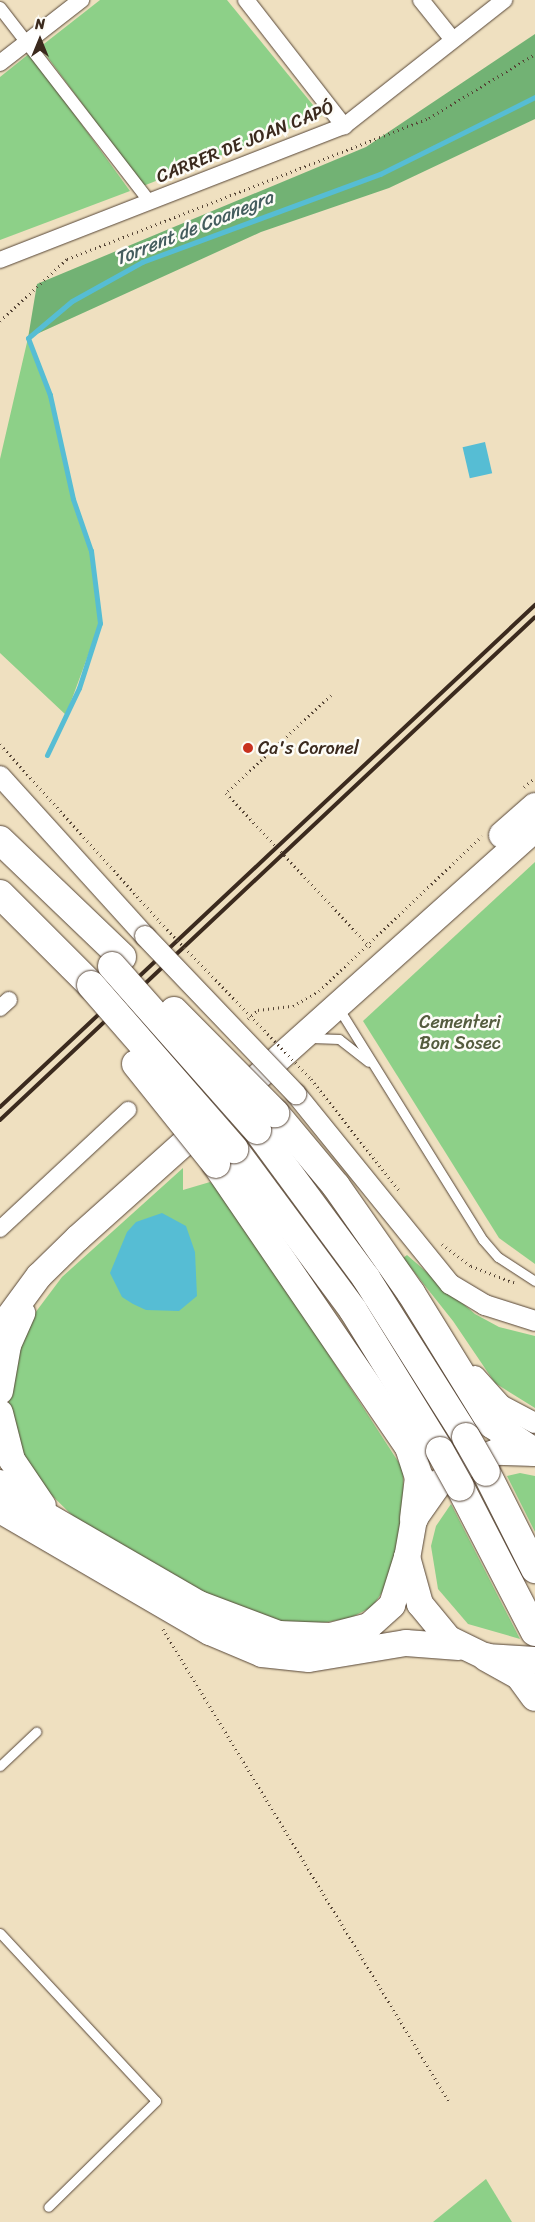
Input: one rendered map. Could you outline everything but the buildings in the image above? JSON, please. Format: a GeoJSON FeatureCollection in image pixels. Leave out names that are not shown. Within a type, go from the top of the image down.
{"type":"FeatureCollection","features":[{"type":"Feature","properties":{"kind":"highway"},"geometry":{"type":"LineString","coordinates":[[0,840],[266,1121],[336,1186],[411,1293],[492,1424],[534,1452]]}},
{"type":"Feature","properties":{"kind":"highway"},"geometry":{"type":"LineString","coordinates":[[0,855],[117,962]]}},
{"type":"Feature","properties":{"kind":"highway"},"geometry":{"type":"LineString","coordinates":[[0,894],[86,990],[353,1310],[440,1451],[535,1632]]}},
{"type":"Feature","properties":{"kind":"highway"},"geometry":{"type":"LineString","coordinates":[[0,912],[86,990]]}},
{"type":"Feature","properties":{"kind":"highway"},"geometry":{"type":"LineString","coordinates":[[266,1121],[466,1436],[535,1569]]}},
{"type":"Feature","properties":{"kind":"highway"},"geometry":{"type":"LineString","coordinates":[[225,1157],[413,1454],[419,1477],[414,1519]]}},
{"type":"Feature","properties":{"kind":"highway"},"geometry":{"type":"LineString","coordinates":[[486,1657],[519,1676],[535,1697]]}},
{"type":"Feature","properties":{"kind":"main road"},"geometry":{"type":"LineString","coordinates":[[0,1300],[82,1218],[528,798]]}},
{"type":"Feature","properties":{"kind":"main road"},"geometry":{"type":"LineString","coordinates":[[0,1329],[39,1276],[118,1207],[294,1044],[535,829]]}},
{"type":"Feature","properties":{"kind":"main road"},"geometry":{"type":"LineString","coordinates":[[0,1391],[8,1345],[27,1305],[118,1207]]}},
{"type":"Feature","properties":{"kind":"main road"},"geometry":{"type":"LineString","coordinates":[[0,1413],[8,1450],[20,1476],[64,1526]]}},
{"type":"Feature","properties":{"kind":"main road"},"geometry":{"type":"LineString","coordinates":[[0,1483],[64,1526],[219,1614],[292,1636],[343,1634],[378,1620],[396,1597],[407,1557],[414,1519],[429,1493],[470,1462],[497,1452],[534,1452]]}},
{"type":"Feature","properties":{"kind":"main road"},"geometry":{"type":"LineString","coordinates":[[0,1510],[160,1604],[224,1639],[286,1658],[322,1659],[406,1642],[459,1646],[486,1657],[535,1660]]}},
{"type":"Feature","properties":{"kind":"main road"},"geometry":{"type":"LineString","coordinates":[[407,1557],[420,1604],[459,1646]]}},
{"type":"Feature","properties":{"kind":"street"},"geometry":{"type":"LineString","coordinates":[[0,63],[81,0]]}},
{"type":"Feature","properties":{"kind":"street"},"geometry":{"type":"LineString","coordinates":[[246,0],[344,126]]}},
{"type":"Feature","properties":{"kind":"street"},"geometry":{"type":"LineString","coordinates":[[421,0],[453,40]]}},
{"type":"Feature","properties":{"kind":"street","name":"CARRER DE JOAN CAPÓ"},"geometry":{"type":"LineString","coordinates":[[0,260],[344,126],[504,0]]}},
{"type":"Feature","properties":{"kind":"street"},"geometry":{"type":"LineString","coordinates":[[0,8],[150,202]]}},
{"type":"Feature","properties":{"kind":"street"},"geometry":{"type":"LineString","coordinates":[[0,776],[145,936],[296,1094],[419,1249],[464,1294],[535,1321]]}},
{"type":"Feature","properties":{"kind":"street"},"geometry":{"type":"LineString","coordinates":[[0,1229],[128,1110]]}},
{"type":"Feature","properties":{"kind":"street"},"geometry":{"type":"LineString","coordinates":[[419,1249],[466,1282],[535,1307]]}},
{"type":"Feature","properties":{"kind":"street"},"geometry":{"type":"LineString","coordinates":[[411,1293],[446,1331],[492,1398],[535,1423]]}},
{"type":"Feature","properties":{"kind":"lane"},"geometry":{"type":"LineString","coordinates":[[341,1002],[340,1013],[490,1250],[535,1282]]}},
{"type":"Feature","properties":{"kind":"lane"},"geometry":{"type":"LineString","coordinates":[[294,1044],[321,1037],[339,1039],[375,1070]]}},
{"type":"Feature","properties":{"kind":"lane"},"geometry":{"type":"LineString","coordinates":[[0,1766],[36,1732]]}},
{"type":"Feature","properties":{"kind":"lane"},"geometry":{"type":"LineString","coordinates":[[0,1933],[156,2100],[48,2207]]}},
{"type":"Feature","properties":{"kind":"path"},"geometry":{"type":"LineString","coordinates":[[0,321],[68,259],[430,118],[535,54]]}},
{"type":"Feature","properties":{"kind":"path"},"geometry":{"type":"LineString","coordinates":[[331,695],[226,793],[376,940],[488,831]]}},
{"type":"Feature","properties":{"kind":"path"},"geometry":{"type":"LineString","coordinates":[[0,744],[160,922],[311,1080],[405,1199]]}},
{"type":"Feature","properties":{"kind":"path"},"geometry":{"type":"LineString","coordinates":[[528,798],[535,778]]}},
{"type":"Feature","properties":{"kind":"path"},"geometry":{"type":"LineString","coordinates":[[439,1241],[471,1266],[519,1284]]}},
{"type":"Feature","properties":{"kind":"path"},"geometry":{"type":"LineString","coordinates":[[160,1604],[161,1626],[170,1648],[450,2103]]}},
{"type":"Feature","properties":{"kind":"green space"},"geometry":{"type":"Polygon","coordinates":[[[100,0],[227,0],[322,116],[143,186],[40,47],[100,0]]]}},
{"type":"Feature","properties":{"kind":"green space"},"geometry":{"type":"Polygon","coordinates":[[[535,34],[535,119],[389,188],[261,232],[28,338],[37,284],[366,147],[535,34]]]}},
{"type":"Feature","properties":{"kind":"green space"},"geometry":{"type":"Polygon","coordinates":[[[30,53],[130,191],[0,240],[0,77],[30,53]]]}},
{"type":"Feature","properties":{"kind":"green space"},"geometry":{"type":"Polygon","coordinates":[[[28,338],[50,395],[73,499],[91,551],[100,623],[66,715],[0,653],[0,459],[28,338]]]}},
{"type":"Feature","properties":{"kind":"green space","name":"Cementeri Bon Sosec"},"geometry":{"type":"Polygon","coordinates":[[[535,862],[535,1264],[499,1238],[363,1021],[535,862]]]}},
{"type":"Feature","properties":{"kind":"green space"},"geometry":{"type":"Polygon","coordinates":[[[183,1168],[183,1190],[210,1182],[224,1193],[403,1469],[404,1505],[390,1581],[372,1607],[350,1618],[322,1623],[277,1622],[221,1602],[78,1521],[30,1474],[9,1408],[9,1388],[26,1325],[62,1277],[183,1168]]]}},
{"type":"Feature","properties":{"kind":"green space"},"geometry":{"type":"Polygon","coordinates":[[[407,1255],[475,1314],[499,1327],[535,1336],[535,1408],[495,1383],[453,1321],[403,1258],[407,1255]]]}},
{"type":"Feature","properties":{"kind":"green space"},"geometry":{"type":"Polygon","coordinates":[[[520,1473],[535,1476],[535,1532],[507,1476],[520,1473]]]}},
{"type":"Feature","properties":{"kind":"green space"},"geometry":{"type":"Polygon","coordinates":[[[451,1504],[520,1639],[468,1624],[438,1589],[431,1546],[436,1526],[451,1504]]]}},
{"type":"Feature","properties":{"kind":"green space"},"geometry":{"type":"Polygon","coordinates":[[[486,2179],[512,2222],[433,2222],[486,2179]]]}},
{"type":"Feature","properties":{"kind":"water"},"geometry":{"type":"Polygon","coordinates":[[[485,442],[492,473],[470,478],[463,447],[485,442]]]}},
{"type":"Feature","properties":{"kind":"water"},"geometry":{"type":"Polygon","coordinates":[[[162,1213],[186,1226],[195,1252],[197,1296],[179,1311],[146,1310],[133,1304],[122,1297],[110,1273],[127,1232],[136,1222],[162,1213]]]}},
{"type":"Feature","properties":{"kind":"waterway","name":"Torrent de Coanegra"},"geometry":{"type":"LineString","coordinates":[[47,755],[79,688],[100,623],[91,551],[73,499],[50,395],[28,338],[72,301],[142,262],[380,174],[535,97]]}},
{"type":"Feature","properties":{"kind":"railway"},"geometry":{"type":"LineString","coordinates":[[0,1107],[535,605]]}},
{"type":"Feature","properties":{"kind":"railway"},"geometry":{"type":"LineString","coordinates":[[0,1120],[535,617]]}},
{"type":"Feature","properties":{"kind":"place","name":"Ca's Coronel"},"geometry":{"type":"Point","coordinates":[248,748]}}]}
